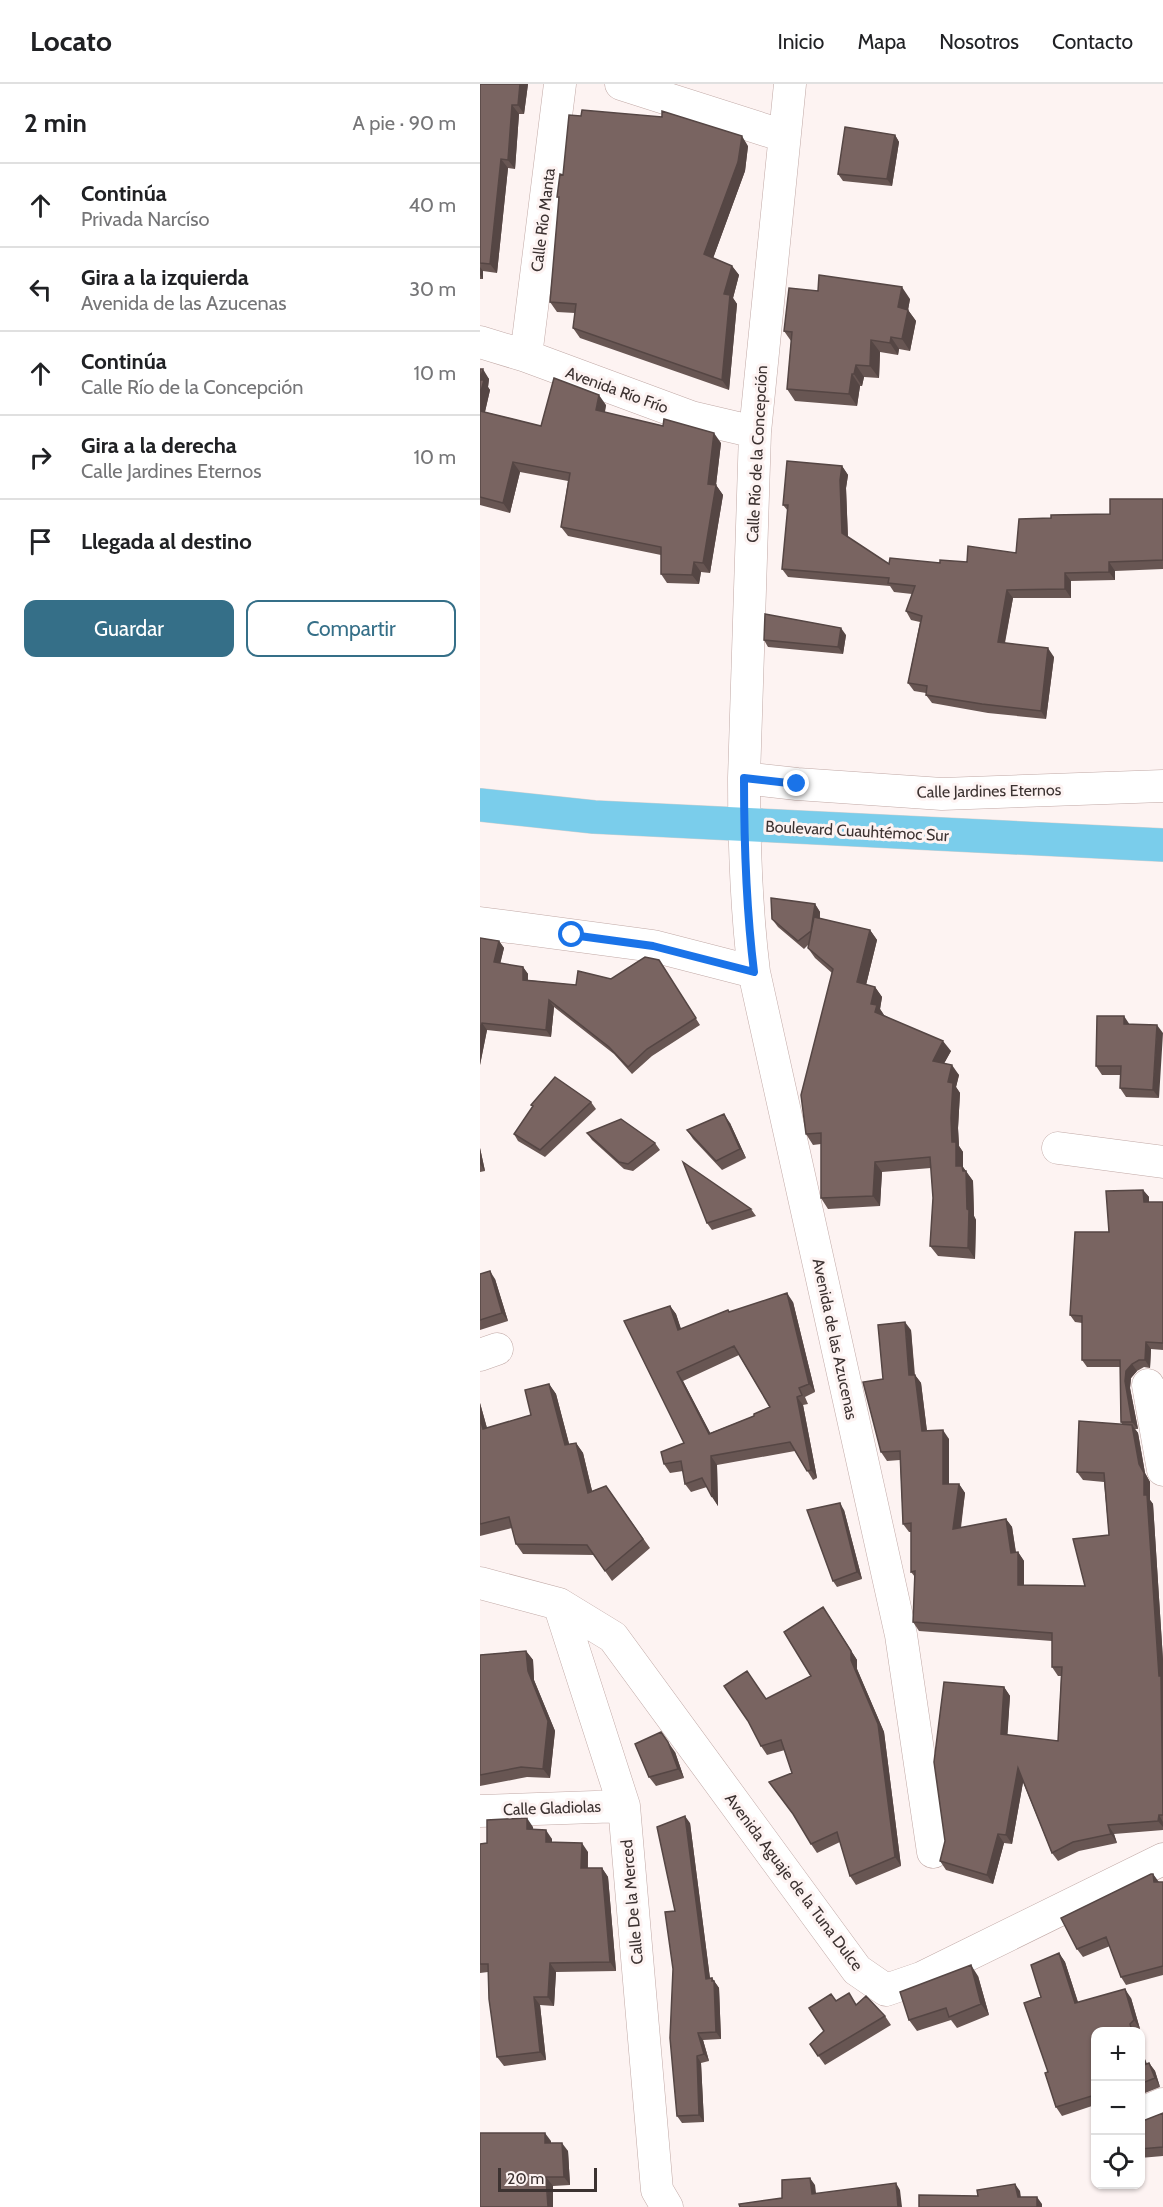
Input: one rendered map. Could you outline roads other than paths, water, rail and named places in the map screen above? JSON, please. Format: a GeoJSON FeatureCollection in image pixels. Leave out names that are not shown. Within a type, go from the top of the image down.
{"type":"FeatureCollection","features":[{"type":"Feature","properties":{"kind":"main road","name":"Boulevard Cuauhtémoc Sur"},"geometry":{"type":"LineString","coordinates":[[480,805],[594,818],[1163,845]]}},
{"type":"Feature","properties":{"kind":"street","name":"Calle Río Manta"},"geometry":{"type":"LineString","coordinates":[[526,356],[560,84]]}},
{"type":"Feature","properties":{"kind":"street"},"geometry":{"type":"LineString","coordinates":[[621,84],[784,136]]}},
{"type":"Feature","properties":{"kind":"street","name":"Calle Río de la Concepción"},"geometry":{"type":"LineString","coordinates":[[744,825],[755,432],[790,84]]}},
{"type":"Feature","properties":{"kind":"street","name":"Avenida Río Frío"},"geometry":{"type":"LineString","coordinates":[[480,342],[526,356],[691,417],[755,432]]}},
{"type":"Feature","properties":{"kind":"street","name":"Calle Jardines Eternos"},"geometry":{"type":"LineString","coordinates":[[744,778],[942,794],[1163,786]]}},
{"type":"Feature","properties":{"kind":"street","name":"Avenida de las Azucenas"},"geometry":{"type":"LineString","coordinates":[[744,825],[748,920],[754,972],[901,1635],[933,1852]]}},
{"type":"Feature","properties":{"kind":"street"},"geometry":{"type":"LineString","coordinates":[[480,923],[653,946],[754,972]]}},
{"type":"Feature","properties":{"kind":"street"},"geometry":{"type":"LineString","coordinates":[[1058,1148],[1163,1162]]}},
{"type":"Feature","properties":{"kind":"street"},"geometry":{"type":"LineString","coordinates":[[1148,1385],[1163,1470]]}},
{"type":"Feature","properties":{"kind":"street","name":"Avenida Aguaje de la Tuna Dulce"},"geometry":{"type":"LineString","coordinates":[[480,1583],[559,1604],[613,1637],[857,1970],[886,1990],[921,1978],[1163,1860]]}},
{"type":"Feature","properties":{"kind":"street","name":"Calle De la Merced"},"geometry":{"type":"LineString","coordinates":[[559,1604],[624,1806],[657,2190],[667,2207]]}},
{"type":"Feature","properties":{"kind":"street","name":"Calle Gladiolas"},"geometry":{"type":"LineString","coordinates":[[480,1811],[624,1806]]}},
{"type":"Feature","properties":{"kind":"street"},"geometry":{"type":"LineString","coordinates":[[1145,2113],[1163,2104]]}}]}
